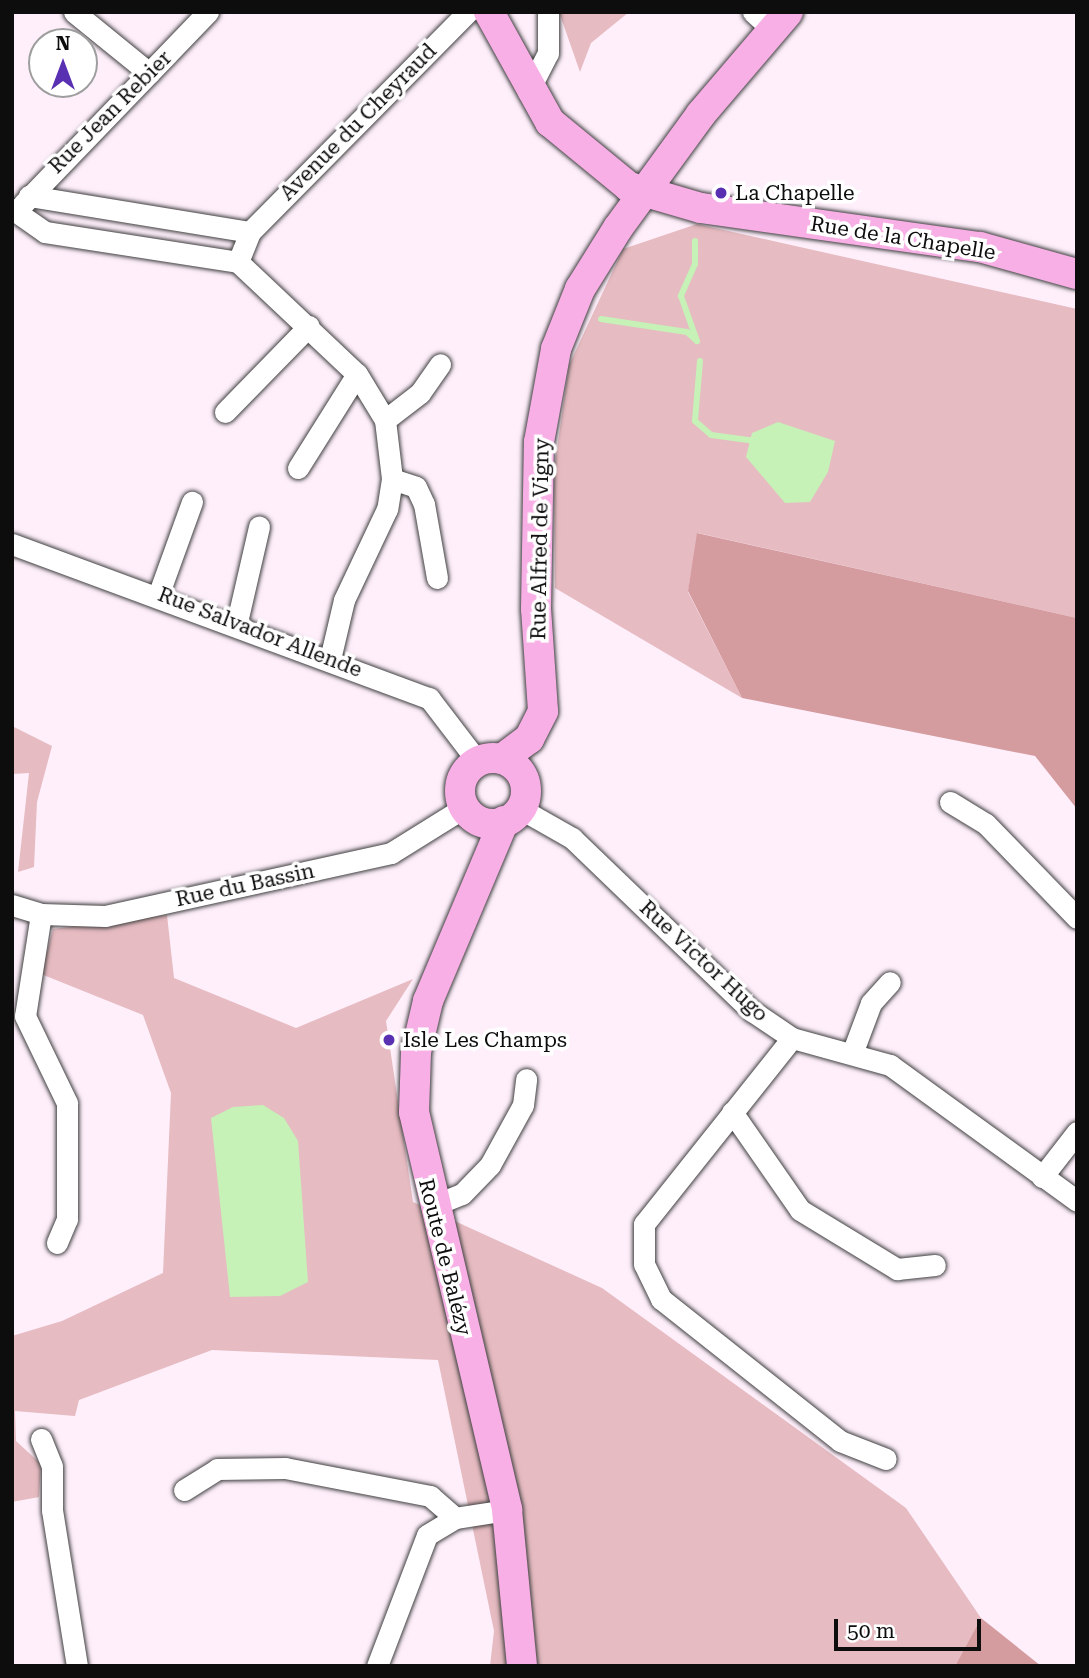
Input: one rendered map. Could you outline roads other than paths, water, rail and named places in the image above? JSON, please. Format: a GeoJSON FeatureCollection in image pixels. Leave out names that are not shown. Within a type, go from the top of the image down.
{"type":"FeatureCollection","features":[{"type":"Feature","properties":{"kind":"street"},"geometry":{"type":"LineString","coordinates":[[74,12],[149,73]]}},
{"type":"Feature","properties":{"kind":"street","name":"Rue Jean Rebier"},"geometry":{"type":"LineString","coordinates":[[19,206],[208,12]]}},
{"type":"Feature","properties":{"kind":"street","name":"Avenue du Cheyraud"},"geometry":{"type":"LineString","coordinates":[[237,262],[250,232],[468,12]]}},
{"type":"Feature","properties":{"kind":"street","name":"Rue de la Chapelle"},"geometry":{"type":"LineString","coordinates":[[489,12],[528,92],[573,147],[645,193],[701,208],[980,247],[1077,274]]}},
{"type":"Feature","properties":{"kind":"street"},"geometry":{"type":"LineString","coordinates":[[528,92],[548,53],[548,12]]}},
{"type":"Feature","properties":{"kind":"street","name":"Rue Alfred de Vigny"},"geometry":{"type":"LineString","coordinates":[[493,815],[524,779],[529,739],[542,711],[536,609],[539,442],[556,349],[580,289],[645,193],[771,18]]}},
{"type":"Feature","properties":{"kind":"street"},"geometry":{"type":"LineString","coordinates":[[19,206],[250,232]]}},
{"type":"Feature","properties":{"kind":"street"},"geometry":{"type":"LineString","coordinates":[[19,206],[45,232],[237,262],[309,326],[357,374],[385,420],[392,479],[387,509],[344,600],[330,659]]}},
{"type":"Feature","properties":{"kind":"street"},"geometry":{"type":"LineString","coordinates":[[225,412],[309,326]]}},
{"type":"Feature","properties":{"kind":"street"},"geometry":{"type":"LineString","coordinates":[[385,420],[420,393],[440,364]]}},
{"type":"Feature","properties":{"kind":"street"},"geometry":{"type":"LineString","coordinates":[[298,468],[357,374]]}},
{"type":"Feature","properties":{"kind":"street"},"geometry":{"type":"LineString","coordinates":[[392,479],[416,487],[424,504],[437,578]]}},
{"type":"Feature","properties":{"kind":"street"},"geometry":{"type":"LineString","coordinates":[[159,593],[192,502]]}},
{"type":"Feature","properties":{"kind":"street"},"geometry":{"type":"LineString","coordinates":[[237,622],[259,527]]}},
{"type":"Feature","properties":{"kind":"street","name":"Rue Salvador Allende"},"geometry":{"type":"LineString","coordinates":[[12,544],[159,593],[429,698],[490,760]]}},
{"type":"Feature","properties":{"kind":"street"},"geometry":{"type":"LineString","coordinates":[[493,815],[464,777],[529,739]]}},
{"type":"Feature","properties":{"kind":"street"},"geometry":{"type":"LineString","coordinates":[[490,760],[524,779]]}},
{"type":"Feature","properties":{"kind":"street"},"geometry":{"type":"LineString","coordinates":[[950,802],[986,824],[1077,918]]}},
{"type":"Feature","properties":{"kind":"street","name":"Route de Balézy"},"geometry":{"type":"LineString","coordinates":[[493,815],[487,857],[428,1000],[416,1052],[414,1112],[432,1206],[507,1510],[522,1666]]}},
{"type":"Feature","properties":{"kind":"street","name":"Rue du Bassin"},"geometry":{"type":"LineString","coordinates":[[12,905],[41,914],[104,916],[391,853],[493,815]]}},
{"type":"Feature","properties":{"kind":"street","name":"Rue Victor Hugo"},"geometry":{"type":"LineString","coordinates":[[493,815],[572,838],[752,1011],[792,1038],[853,1051],[890,1065],[1077,1201]]}},
{"type":"Feature","properties":{"kind":"street"},"geometry":{"type":"LineString","coordinates":[[41,914],[25,1016],[67,1103],[67,1219],[57,1243]]}},
{"type":"Feature","properties":{"kind":"street"},"geometry":{"type":"LineString","coordinates":[[853,1051],[871,1003],[890,982]]}},
{"type":"Feature","properties":{"kind":"street"},"geometry":{"type":"LineString","coordinates":[[792,1038],[645,1224],[645,1264],[661,1299],[840,1441],[886,1459]]}},
{"type":"Feature","properties":{"kind":"street"},"geometry":{"type":"LineString","coordinates":[[432,1206],[462,1194],[489,1164],[523,1105],[526,1079]]}},
{"type":"Feature","properties":{"kind":"street"},"geometry":{"type":"LineString","coordinates":[[732,1112],[800,1210],[897,1269],[935,1265]]}},
{"type":"Feature","properties":{"kind":"street"},"geometry":{"type":"LineString","coordinates":[[1042,1177],[1077,1132]]}},
{"type":"Feature","properties":{"kind":"street"},"geometry":{"type":"LineString","coordinates":[[41,1439],[52,1466],[52,1510],[77,1666]]}},
{"type":"Feature","properties":{"kind":"street"},"geometry":{"type":"LineString","coordinates":[[184,1490],[217,1469],[285,1468],[430,1496],[455,1518]]}},
{"type":"Feature","properties":{"kind":"street"},"geometry":{"type":"LineString","coordinates":[[377,1666],[427,1535],[455,1518],[507,1510]]}},
{"type":"Feature","properties":{"kind":"waterway"},"geometry":{"type":"LineString","coordinates":[[695,241],[695,264],[681,296],[697,341]]}},
{"type":"Feature","properties":{"kind":"waterway"},"geometry":{"type":"LineString","coordinates":[[601,319],[687,332],[697,341]]}},
{"type":"Feature","properties":{"kind":"waterway"},"geometry":{"type":"LineString","coordinates":[[700,361],[695,421],[711,435],[756,441]]}},
{"type":"Feature","properties":{"kind":"place","name":"La Chapelle"},"geometry":{"type":"Point","coordinates":[721,193]}},
{"type":"Feature","properties":{"kind":"place","name":"Isle Les Champs"},"geometry":{"type":"Point","coordinates":[389,1040]}}]}
